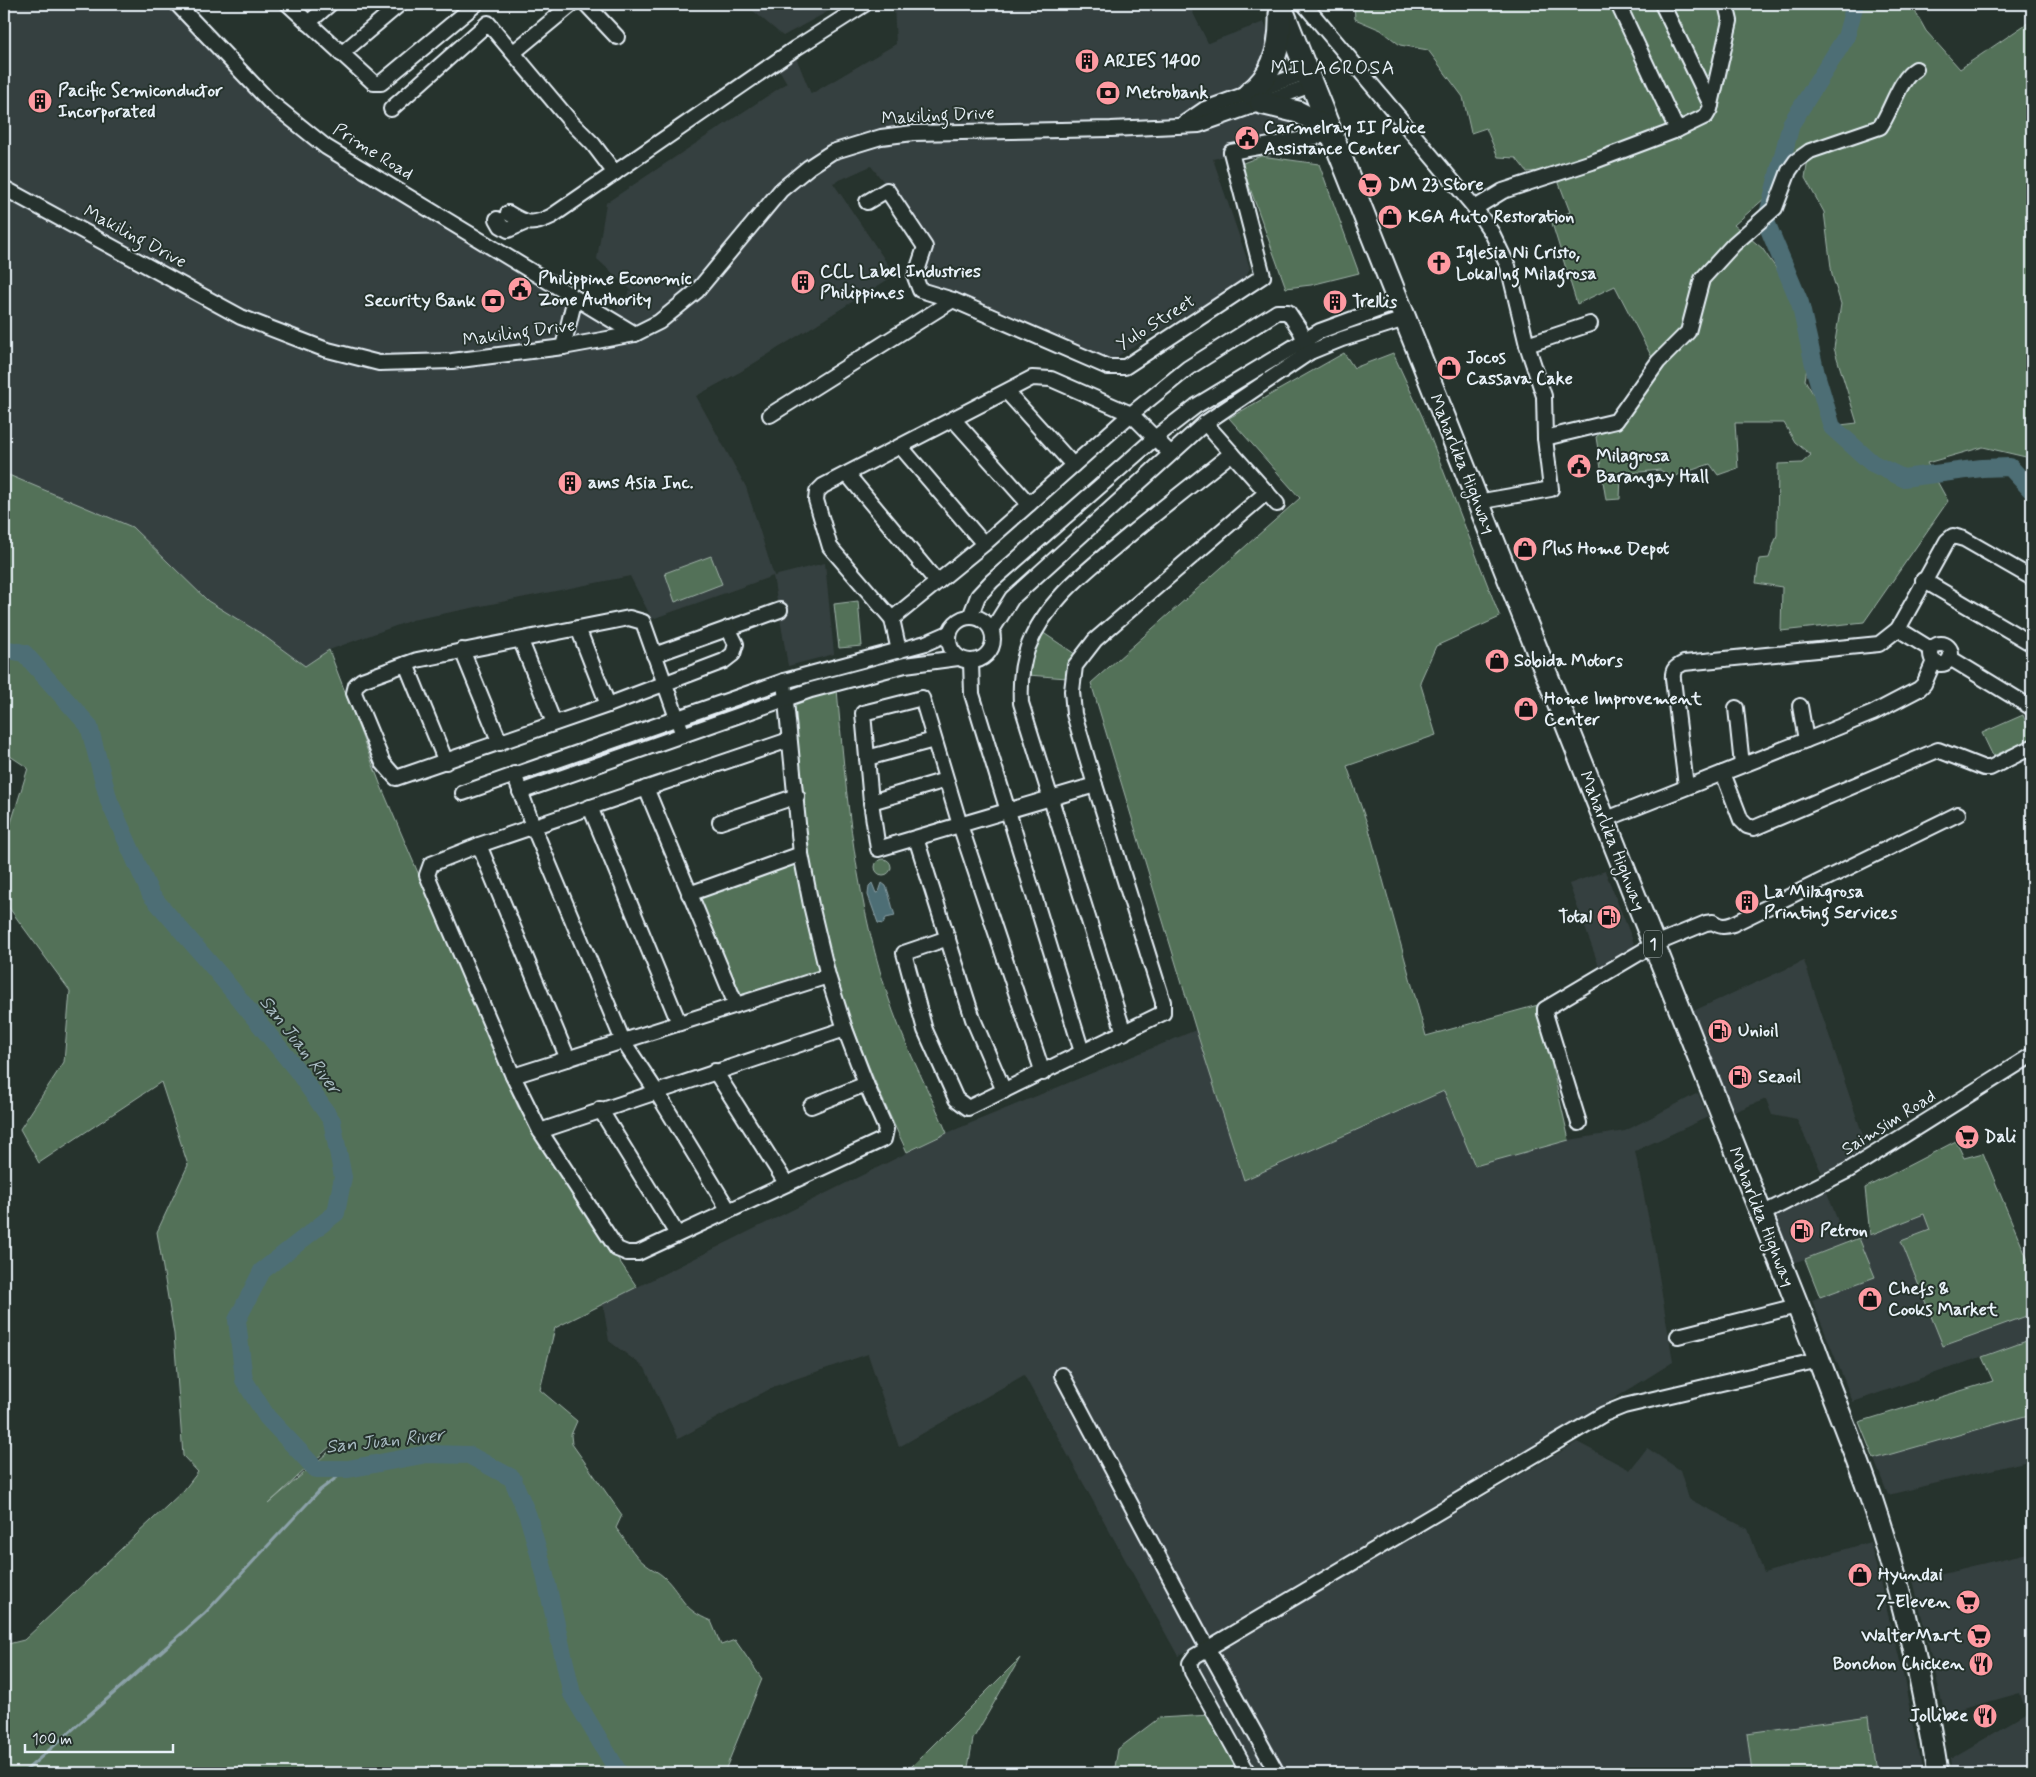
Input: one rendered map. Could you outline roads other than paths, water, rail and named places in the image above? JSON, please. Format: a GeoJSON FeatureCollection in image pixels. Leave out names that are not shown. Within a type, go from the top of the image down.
{"type":"FeatureCollection","features":[{"type":"Feature","properties":{"kind":"highway","name":"Maharlika Highway"},"geometry":{"type":"LineString","coordinates":[[1280,4],[1819,1360],[1870,1496],[1887,1548],[1918,1666],[1937,1773]]}},
{"type":"Feature","properties":{"kind":"highway"},"geometry":{"type":"LineString","coordinates":[[1280,4],[1280,41],[1256,98],[1298,112],[1330,131]]}},
{"type":"Feature","properties":{"kind":"street","name":"Prime Road"},"geometry":{"type":"LineString","coordinates":[[177,4],[269,101],[326,147],[636,334]]}},
{"type":"Feature","properties":{"kind":"street"},"geometry":{"type":"LineString","coordinates":[[288,4],[374,84],[381,83],[476,4]]}},
{"type":"Feature","properties":{"kind":"street"},"geometry":{"type":"LineString","coordinates":[[308,23],[330,4]]}},
{"type":"Feature","properties":{"kind":"street"},"geometry":{"type":"LineString","coordinates":[[341,54],[400,4]]}},
{"type":"Feature","properties":{"kind":"street"},"geometry":{"type":"LineString","coordinates":[[514,52],[572,4]]}},
{"type":"Feature","properties":{"kind":"street"},"geometry":{"type":"LineString","coordinates":[[586,4],[617,37]]}},
{"type":"Feature","properties":{"kind":"street"},"geometry":{"type":"LineString","coordinates":[[502,216],[524,223],[544,221],[796,48],[865,4]]}},
{"type":"Feature","properties":{"kind":"street"},"geometry":{"type":"LineString","coordinates":[[1304,4],[1475,208],[1492,233],[1508,266],[1528,345],[1544,396],[1545,438],[1551,489],[1477,502]]}},
{"type":"Feature","properties":{"kind":"street"},"geometry":{"type":"LineString","coordinates":[[1618,4],[1677,130]]}},
{"type":"Feature","properties":{"kind":"street"},"geometry":{"type":"LineString","coordinates":[[1662,4],[1711,105]]}},
{"type":"Feature","properties":{"kind":"street"},"geometry":{"type":"LineString","coordinates":[[1475,208],[1503,190],[1582,165],[1677,130],[1706,116],[1711,105],[1730,21],[1726,4]]}},
{"type":"Feature","properties":{"kind":"street"},"geometry":{"type":"LineString","coordinates":[[391,109],[488,23],[615,173]]}},
{"type":"Feature","properties":{"kind":"street"},"geometry":{"type":"LineString","coordinates":[[1545,438],[1616,421],[1658,362],[1688,332],[1702,279],[1756,223],[1775,208],[1789,171],[1796,161],[1810,151],[1880,127],[1896,101],[1907,74],[1916,69]]}},
{"type":"Feature","properties":{"kind":"street","name":"Makiling Drive"},"geometry":{"type":"LineString","coordinates":[[4,188],[241,317],[334,352],[379,363],[452,362],[563,347],[636,334],[659,322],[697,291],[781,190],[808,167],[832,152],[881,137],[913,133],[1112,129],[1183,124],[1205,109],[1256,98],[1310,78]]}},
{"type":"Feature","properties":{"kind":"street","name":"Yulo Street"},"geometry":{"type":"LineString","coordinates":[[867,202],[886,190],[925,247],[915,277],[920,290],[953,300],[1108,367],[1125,367],[1263,276],[1231,152],[1330,131]]}},
{"type":"Feature","properties":{"kind":"street"},"geometry":{"type":"LineString","coordinates":[[563,347],[575,298]]}},
{"type":"Feature","properties":{"kind":"street"},"geometry":{"type":"LineString","coordinates":[[770,415],[953,300]]}},
{"type":"Feature","properties":{"kind":"street"},"geometry":{"type":"LineString","coordinates":[[970,617],[978,596],[992,582],[1156,437],[1196,406],[1304,339],[1334,324],[1402,310]]}},
{"type":"Feature","properties":{"kind":"street"},"geometry":{"type":"LineString","coordinates":[[520,792],[785,698],[906,665],[958,658],[971,662],[985,657],[993,645],[992,630],[1012,598],[1205,423],[1310,352],[1402,310]]}},
{"type":"Feature","properties":{"kind":"street"},"geometry":{"type":"LineString","coordinates":[[892,619],[984,544],[1131,414],[1188,368],[1277,312],[1288,312],[1310,352]]}},
{"type":"Feature","properties":{"kind":"street"},"geometry":{"type":"LineString","coordinates":[[1528,345],[1590,324]]}},
{"type":"Feature","properties":{"kind":"street"},"geometry":{"type":"LineString","coordinates":[[899,650],[892,619],[830,547],[816,500],[817,492],[822,486],[901,448],[1032,378],[1050,379],[1131,414],[1170,453]]}},
{"type":"Feature","properties":{"kind":"street"},"geometry":{"type":"LineString","coordinates":[[1007,392],[1073,465]]}},
{"type":"Feature","properties":{"kind":"street"},"geometry":{"type":"LineString","coordinates":[[954,420],[1029,504]]}},
{"type":"Feature","properties":{"kind":"street"},"geometry":{"type":"LineString","coordinates":[[1205,423],[1278,504]]}},
{"type":"Feature","properties":{"kind":"street"},"geometry":{"type":"LineString","coordinates":[[901,448],[984,544]]}},
{"type":"Feature","properties":{"kind":"street"},"geometry":{"type":"LineString","coordinates":[[1124,1033],[1021,703],[1020,679],[1028,648],[1038,626],[1061,595],[1101,559],[1232,453]]}},
{"type":"Feature","properties":{"kind":"street"},"geometry":{"type":"LineString","coordinates":[[847,474],[938,582]]}},
{"type":"Feature","properties":{"kind":"street"},"geometry":{"type":"LineString","coordinates":[[948,938],[904,953],[925,1030],[956,1099],[968,1108],[1163,1014],[1164,1002],[1094,785],[1074,714],[1072,691],[1075,666],[1094,640],[1267,492]]}},
{"type":"Feature","properties":{"kind":"street"},"geometry":{"type":"LineString","coordinates":[[1686,786],[1673,679],[1676,667],[1684,663],[1871,646],[1886,640],[1898,630],[1923,580],[1947,541],[1953,536],[1964,539],[2032,578]]}},
{"type":"Feature","properties":{"kind":"street"},"geometry":{"type":"LineString","coordinates":[[1923,580],[2032,644]]}},
{"type":"Feature","properties":{"kind":"street"},"geometry":{"type":"LineString","coordinates":[[654,655],[780,610]]}},
{"type":"Feature","properties":{"kind":"street"},"geometry":{"type":"LineString","coordinates":[[463,793],[784,681],[926,643],[949,633],[957,621],[970,617],[983,620],[992,630]]}},
{"type":"Feature","properties":{"kind":"street"},"geometry":{"type":"LineString","coordinates":[[683,735],[677,718],[664,683],[654,655],[643,622],[629,618],[521,641],[462,650],[406,664],[362,680],[356,685],[354,693],[383,763],[391,775],[396,778],[500,743],[554,722],[608,704],[664,683],[724,661],[733,654],[736,644],[728,628]]}},
{"type":"Feature","properties":{"kind":"street"},"geometry":{"type":"LineString","coordinates":[[578,628],[608,704]]}},
{"type":"Feature","properties":{"kind":"street"},"geometry":{"type":"LineString","coordinates":[[1898,630],[1933,655],[1940,664],[1950,658],[2032,708]]}},
{"type":"Feature","properties":{"kind":"street"},"geometry":{"type":"LineString","coordinates":[[949,633],[949,647],[958,658]]}},
{"type":"Feature","properties":{"kind":"street"},"geometry":{"type":"LineString","coordinates":[[521,641],[554,722]]}},
{"type":"Feature","properties":{"kind":"street"},"geometry":{"type":"LineString","coordinates":[[462,650],[500,743]]}},
{"type":"Feature","properties":{"kind":"street"},"geometry":{"type":"LineString","coordinates":[[1604,820],[1806,740],[1873,712],[1919,689],[1924,684],[1933,655]]}},
{"type":"Feature","properties":{"kind":"street"},"geometry":{"type":"LineString","coordinates":[[971,662],[972,694],[1082,1052]]}},
{"type":"Feature","properties":{"kind":"street"},"geometry":{"type":"LineString","coordinates":[[406,664],[446,762]]}},
{"type":"Feature","properties":{"kind":"street"},"geometry":{"type":"LineString","coordinates":[[784,681],[789,740],[797,796],[801,854],[828,976],[845,1029],[886,1129],[884,1139],[728,1209],[638,1253],[627,1253],[617,1249],[540,1130],[513,1076],[427,875],[431,864],[479,845],[789,740]]}},
{"type":"Feature","properties":{"kind":"street"},"geometry":{"type":"LineString","coordinates":[[1043,1073],[960,825],[922,698],[864,713],[871,802],[878,849],[960,825],[1094,785]]}},
{"type":"Feature","properties":{"kind":"street"},"geometry":{"type":"LineString","coordinates":[[1800,706],[1806,740]]}},
{"type":"Feature","properties":{"kind":"street"},"geometry":{"type":"LineString","coordinates":[[1736,708],[1742,765]]}},
{"type":"Feature","properties":{"kind":"street"},"geometry":{"type":"LineString","coordinates":[[867,758],[934,740]]}},
{"type":"Feature","properties":{"kind":"street"},"geometry":{"type":"LineString","coordinates":[[1723,773],[1741,820],[1747,826],[1754,828],[1938,750],[1984,768],[1990,768],[2032,747]]}},
{"type":"Feature","properties":{"kind":"street"},"geometry":{"type":"LineString","coordinates":[[514,774],[533,826],[623,1041],[728,1209]]}},
{"type":"Feature","properties":{"kind":"street"},"geometry":{"type":"LineString","coordinates":[[871,802],[946,780]]}},
{"type":"Feature","properties":{"kind":"street"},"geometry":{"type":"LineString","coordinates":[[646,788],[736,1005]]}},
{"type":"Feature","properties":{"kind":"street"},"geometry":{"type":"LineString","coordinates":[[720,822],[797,796]]}},
{"type":"Feature","properties":{"kind":"street"},"geometry":{"type":"LineString","coordinates":[[590,807],[680,1023]]}},
{"type":"Feature","properties":{"kind":"street"},"geometry":{"type":"LineString","coordinates":[[1579,1123],[1544,1013],[1545,1009],[1653,945],[1706,923],[1713,922],[1726,927],[1958,814]]}},
{"type":"Feature","properties":{"kind":"street"},"geometry":{"type":"LineString","coordinates":[[916,838],[973,1019],[1004,1091]]}},
{"type":"Feature","properties":{"kind":"street"},"geometry":{"type":"LineString","coordinates":[[479,845],[568,1059]]}},
{"type":"Feature","properties":{"kind":"street"},"geometry":{"type":"LineString","coordinates":[[689,894],[801,854]]}},
{"type":"Feature","properties":{"kind":"street"},"geometry":{"type":"LineString","coordinates":[[513,1076],[828,976]]}},
{"type":"Feature","properties":{"kind":"street"},"geometry":{"type":"LineString","coordinates":[[540,1130],[845,1029]]}},
{"type":"Feature","properties":{"kind":"street","name":"Saimsim Road"},"geometry":{"type":"LineString","coordinates":[[1760,1214],[1847,1171],[2032,1055]]}},
{"type":"Feature","properties":{"kind":"street"},"geometry":{"type":"LineString","coordinates":[[715,1072],[786,1183]]}},
{"type":"Feature","properties":{"kind":"street"},"geometry":{"type":"LineString","coordinates":[[811,1106],[866,1084]]}},
{"type":"Feature","properties":{"kind":"street"},"geometry":{"type":"LineString","coordinates":[[600,1109],[677,1234]]}},
{"type":"Feature","properties":{"kind":"street"},"geometry":{"type":"LineString","coordinates":[[1678,1336],[1797,1306]]}},
{"type":"Feature","properties":{"kind":"street"},"geometry":{"type":"LineString","coordinates":[[1248,1773],[1192,1672],[1190,1663],[1195,1656],[1604,1414],[1624,1406],[1819,1360]]}},
{"type":"Feature","properties":{"kind":"street"},"geometry":{"type":"LineString","coordinates":[[1062,1375],[1208,1649],[1278,1773]]}},
{"type":"Feature","properties":{"kind":"water"},"geometry":{"type":"Polygon","coordinates":[[[872,883],[876,893],[879,892],[882,883],[886,886],[895,916],[886,918],[883,924],[878,923],[868,895],[869,886],[872,883]]]}},
{"type":"Feature","properties":{"kind":"waterway"},"geometry":{"type":"LineString","coordinates":[[1855,4],[1846,37],[1791,124],[1766,222],[1800,303],[1816,374],[1832,427],[1872,463],[1903,478],[1982,468],[2010,467],[2032,491]]}},
{"type":"Feature","properties":{"kind":"waterway","name":"San Juan River"},"geometry":{"type":"LineString","coordinates":[[4,649],[24,653],[89,726],[109,801],[151,895],[219,974],[297,1070],[332,1121],[343,1177],[336,1213],[262,1271],[237,1320],[244,1380],[267,1417],[316,1469],[348,1469],[427,1454],[469,1455],[512,1478],[528,1516],[544,1571],[572,1694],[619,1773]]}},
{"type":"Feature","properties":{"kind":"waterway"},"geometry":{"type":"LineString","coordinates":[[23,1773],[205,1613],[320,1490],[348,1469]]}},
{"type":"Feature","properties":{"kind":"place","name":"ARIES 1400"},"geometry":{"type":"Point","coordinates":[1087,61]}},
{"type":"Feature","properties":{"kind":"place","name":"Metrobank"},"geometry":{"type":"Point","coordinates":[1108,93]}},
{"type":"Feature","properties":{"kind":"place","name":"Pacific Semiconductor Incorporated"},"geometry":{"type":"Point","coordinates":[40,101]}},
{"type":"Feature","properties":{"kind":"place","name":"Carmelray II Police Assistance Center"},"geometry":{"type":"Point","coordinates":[1247,138]}},
{"type":"Feature","properties":{"kind":"place","name":"DM 23 Store"},"geometry":{"type":"Point","coordinates":[1370,185]}},
{"type":"Feature","properties":{"kind":"place","name":"KGA Auto Restoration"},"geometry":{"type":"Point","coordinates":[1390,217]}},
{"type":"Feature","properties":{"kind":"place","name":"Iglesia Ni Cristo, Lokal ng Milagrosa"},"geometry":{"type":"Point","coordinates":[1439,263]}},
{"type":"Feature","properties":{"kind":"place","name":"CCL Label Industries Philippines"},"geometry":{"type":"Point","coordinates":[803,282]}},
{"type":"Feature","properties":{"kind":"place","name":"Philippine Economic Zone Authority"},"geometry":{"type":"Point","coordinates":[520,289]}},
{"type":"Feature","properties":{"kind":"place","name":"Security Bank"},"geometry":{"type":"Point","coordinates":[493,301]}},
{"type":"Feature","properties":{"kind":"place","name":"Trellis"},"geometry":{"type":"Point","coordinates":[1335,302]}},
{"type":"Feature","properties":{"kind":"place","name":"Jocos Cassava Cake"},"geometry":{"type":"Point","coordinates":[1449,368]}},
{"type":"Feature","properties":{"kind":"place","name":"Milagrosa Barangay Hall"},"geometry":{"type":"Point","coordinates":[1579,466]}},
{"type":"Feature","properties":{"kind":"place","name":"ams Asia Inc."},"geometry":{"type":"Point","coordinates":[570,483]}},
{"type":"Feature","properties":{"kind":"place","name":"Plus Home Depot"},"geometry":{"type":"Point","coordinates":[1525,549]}},
{"type":"Feature","properties":{"kind":"place","name":"Sobida Motors"},"geometry":{"type":"Point","coordinates":[1497,661]}},
{"type":"Feature","properties":{"kind":"place","name":"Home Improvement Center"},"geometry":{"type":"Point","coordinates":[1526,709]}},
{"type":"Feature","properties":{"kind":"place","name":"La Milagrosa Printing Services"},"geometry":{"type":"Point","coordinates":[1747,902]}},
{"type":"Feature","properties":{"kind":"place","name":"Total"},"geometry":{"type":"Point","coordinates":[1609,917]}},
{"type":"Feature","properties":{"kind":"place","name":"Unioil"},"geometry":{"type":"Point","coordinates":[1720,1031]}},
{"type":"Feature","properties":{"kind":"place","name":"Seaoil"},"geometry":{"type":"Point","coordinates":[1740,1077]}},
{"type":"Feature","properties":{"kind":"place","name":"Dali"},"geometry":{"type":"Point","coordinates":[1967,1137]}},
{"type":"Feature","properties":{"kind":"place","name":"Petron"},"geometry":{"type":"Point","coordinates":[1802,1231]}},
{"type":"Feature","properties":{"kind":"place","name":"Chefs & Cooks Market"},"geometry":{"type":"Point","coordinates":[1870,1299]}},
{"type":"Feature","properties":{"kind":"place","name":"Hyundai"},"geometry":{"type":"Point","coordinates":[1860,1575]}},
{"type":"Feature","properties":{"kind":"place","name":"7-Eleven"},"geometry":{"type":"Point","coordinates":[1968,1602]}},
{"type":"Feature","properties":{"kind":"place","name":"WalterMart"},"geometry":{"type":"Point","coordinates":[1979,1636]}},
{"type":"Feature","properties":{"kind":"place","name":"Bonchon Chicken"},"geometry":{"type":"Point","coordinates":[1981,1664]}},
{"type":"Feature","properties":{"kind":"place","name":"Jollibee"},"geometry":{"type":"Point","coordinates":[1985,1716]}},
{"type":"Feature","properties":{"kind":"district","name":"MILAGROSA"},"geometry":{"type":"Point","coordinates":[1333,68]}}]}
